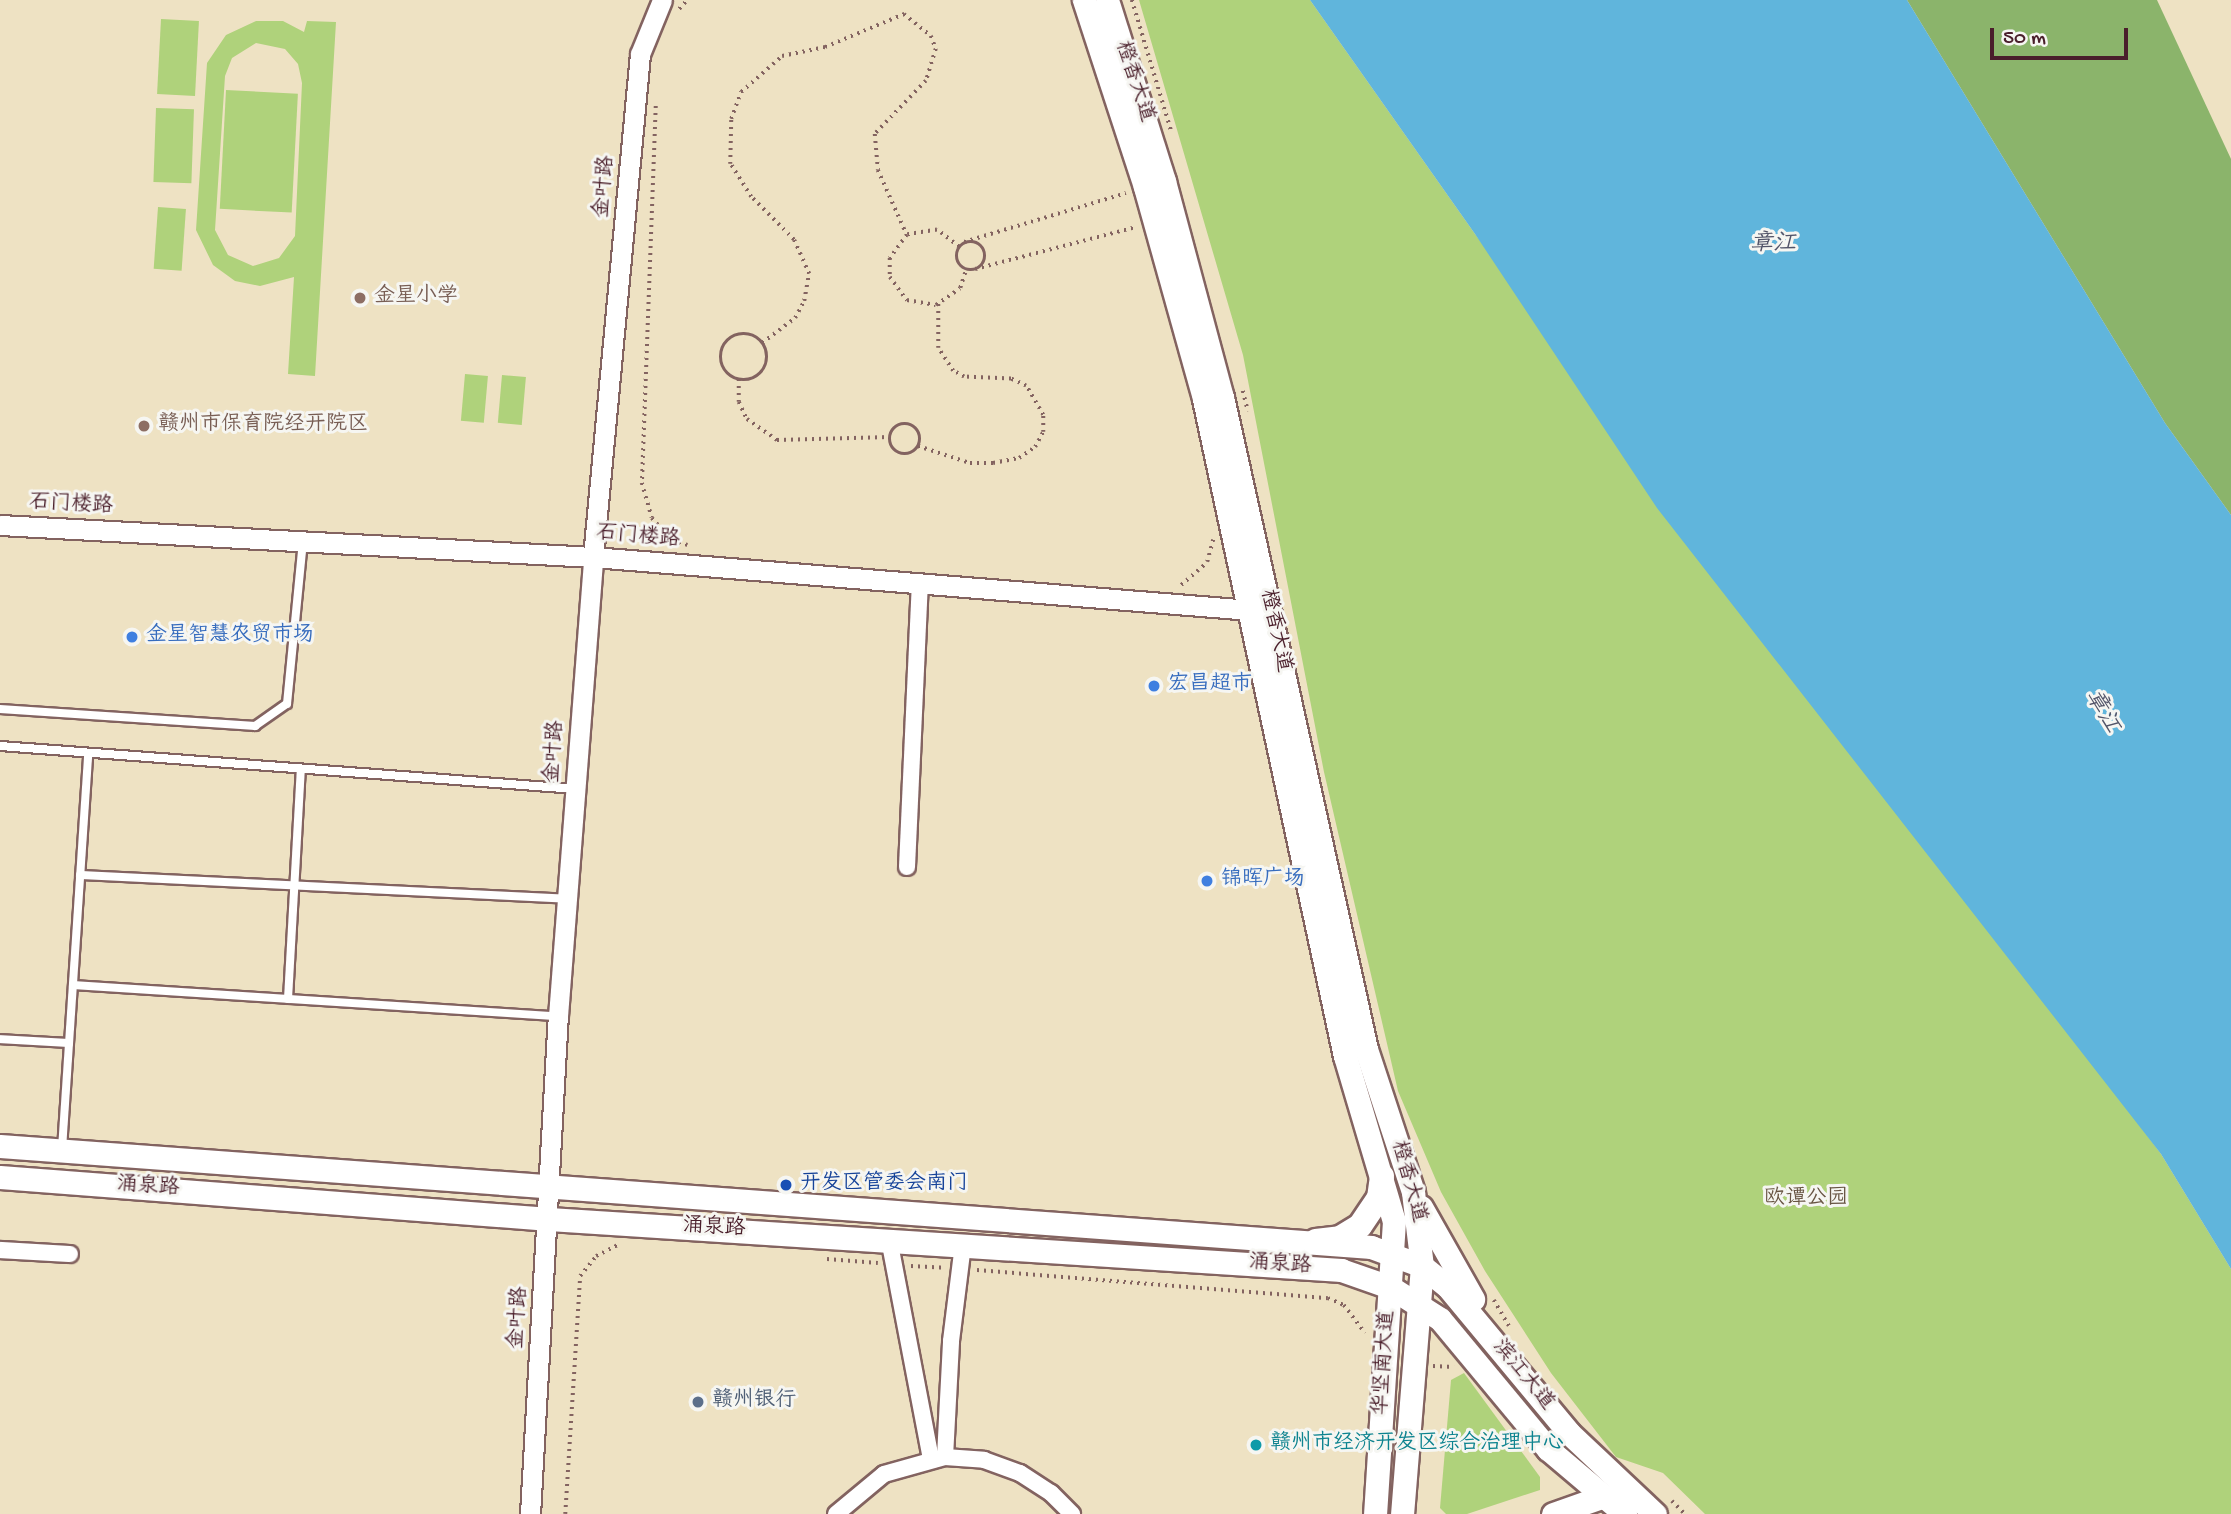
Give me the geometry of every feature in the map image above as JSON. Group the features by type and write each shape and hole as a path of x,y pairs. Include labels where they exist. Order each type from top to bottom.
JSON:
{"main road":[{"name":"橙香大道","path":"1084,0 1142,226 1204,399 1366,1049 1413,1192 1422,1266"},
{"name":"橙香大道","path":"1107,0 1164,181 1219,383 1259,611 1345,1056 1394,1221 1393,1255"},
{"name":"涌泉路","path":"0,1146 1316,1241 1371,1247 1422,1266"},
{"path":"1316,1241 1340,1238 1368,1218 1379,1198 1382,1176"},
{"name":"涌泉路","path":"0,1177 549,1219 1333,1269 1365,1275 1420,1305"},
{"path":"1413,1192 1462,1280 1522,1375"},
{"name":"华坚南大道","path":"1375,1514 1393,1255"},
{"name":"华坚南大道","path":"1402,1514 1422,1266"},
{"name":"滨江大道","path":"1422,1266 1447,1286 1596,1463 1660,1504"},
{"name":"滨江大道","path":"1420,1305 1459,1339 1548,1449 1625,1514"},
{"path":"1553,1514 1604,1496"}],"street":[{"name":"金叶路","path":"530,1514 549,1219 558,1016 593,557 640,54 648,25 662,0"},
{"name":"石门楼路","path":"0,525 593,557 920,586 1259,611"},
{"path":"907,867 920,586"},
{"path":"889,1239 938,1458"},
{"path":"938,1458 963,1244"},
{"path":"0,1250 70,1254"},
{"path":"836,1514 884,1474 938,1458 984,1461 1020,1473 1051,1493 1072,1514"}],"lane":[{"path":"0,709 256,726 287,704 303,541"},
{"path":"0,746 576,789"},
{"path":"62,1150 88,754"},
{"path":"288,999 301,769"},
{"path":"80,875 568,899"},
{"path":"73,985 558,1016"},
{"path":"0,1039 69,1044"}],"path":[{"path":"671,19 687,0"},
{"path":"1132,0 1173,135"},
{"path":"762,343 795,318 804,301 809,274 794,240 751,197 730,164 731,119 741,92 782,56 825,47 904,14 931,36 936,49 926,81 875,134 878,170 907,235"},
{"path":"656,103 642,483 652,518 673,541 692,545"},
{"path":"1132,191 964,242 959,247 956,258 966,269 975,269 1142,226"},
{"path":"959,247 937,230 907,235 890,258 894,286 916,304 938,304 960,288 966,269"},
{"path":"964,242 984,248 984,261 975,269"},
{"path":"918,446 919,434 910,425 898,426 890,437 892,447 902,454 918,446 970,463 993,463 1019,458 1035,447 1043,432 1043,415 1026,386 1011,379 964,377 953,371 938,348 938,304"},
{"path":"738,334 762,343 764,367 754,378 738,379 722,366 724,345 738,334"},
{"path":"738,379 739,402 747,419 777,440 890,437"},
{"path":"1242,385 1251,425"},
{"path":"1173,585 1195,577 1207,562 1213,529"},
{"path":"1492,1298 1511,1329"},
{"path":"1660,1504 1685,1514"}],"green space":[{"name":"欧谭公园","path":"1139,0 1310,0 1475,234 2161,1154 2231,1269 2231,1514 1705,1514 1663,1473 1616,1457 1551,1373 1485,1271 1441,1192 1398,1091 1324,772 1243,355"},
{"path":"1907,0 2157,0 2231,159 2231,515 2165,423"},
{"path":"161,19 199,21 195,96 157,94"},
{"path":"256,21 283,21 304,32 307,21 336,22 315,376 288,374 294,277 260,286 235,281 213,265 196,230 207,63 226,35","holes":["256,43 285,49 298,64 302,83 295,236 279,258 253,266 228,255 215,230 225,76 232,58"]},
{"path":"226,90 298,94 292,213 220,209"},
{"path":"156,108 194,109 191,183 153,182"},
{"path":"158,207 186,209 182,271 154,269"},
{"path":"465,374 488,376 484,423 461,421"},
{"path":"502,375 526,377 522,425 498,423"},
{"path":"1464,1373 1540,1477 1540,1490 1467,1514 1446,1514 1440,1508 1451,1380"}],"water":[{"name":"章江","path":"1310,0 1907,0 2165,423 2231,515 2231,1269 2161,1154 1657,508 1475,234"}],"place":[{"name":"金星小学","path":"360,298"},
{"name":"赣州市保育院经开院区","path":"144,426"},
{"name":"金星智慧农贸市场","path":"132,637"},
{"name":"宏昌超市","path":"1154,686"},
{"name":"锦晖广场","path":"1207,881"},
{"name":"开发区管委会南门","path":"786,1185"},
{"name":"赣州银行","path":"698,1402"},
{"name":"赣州市经济开发区综合治理中心","path":"1256,1445"}]}
